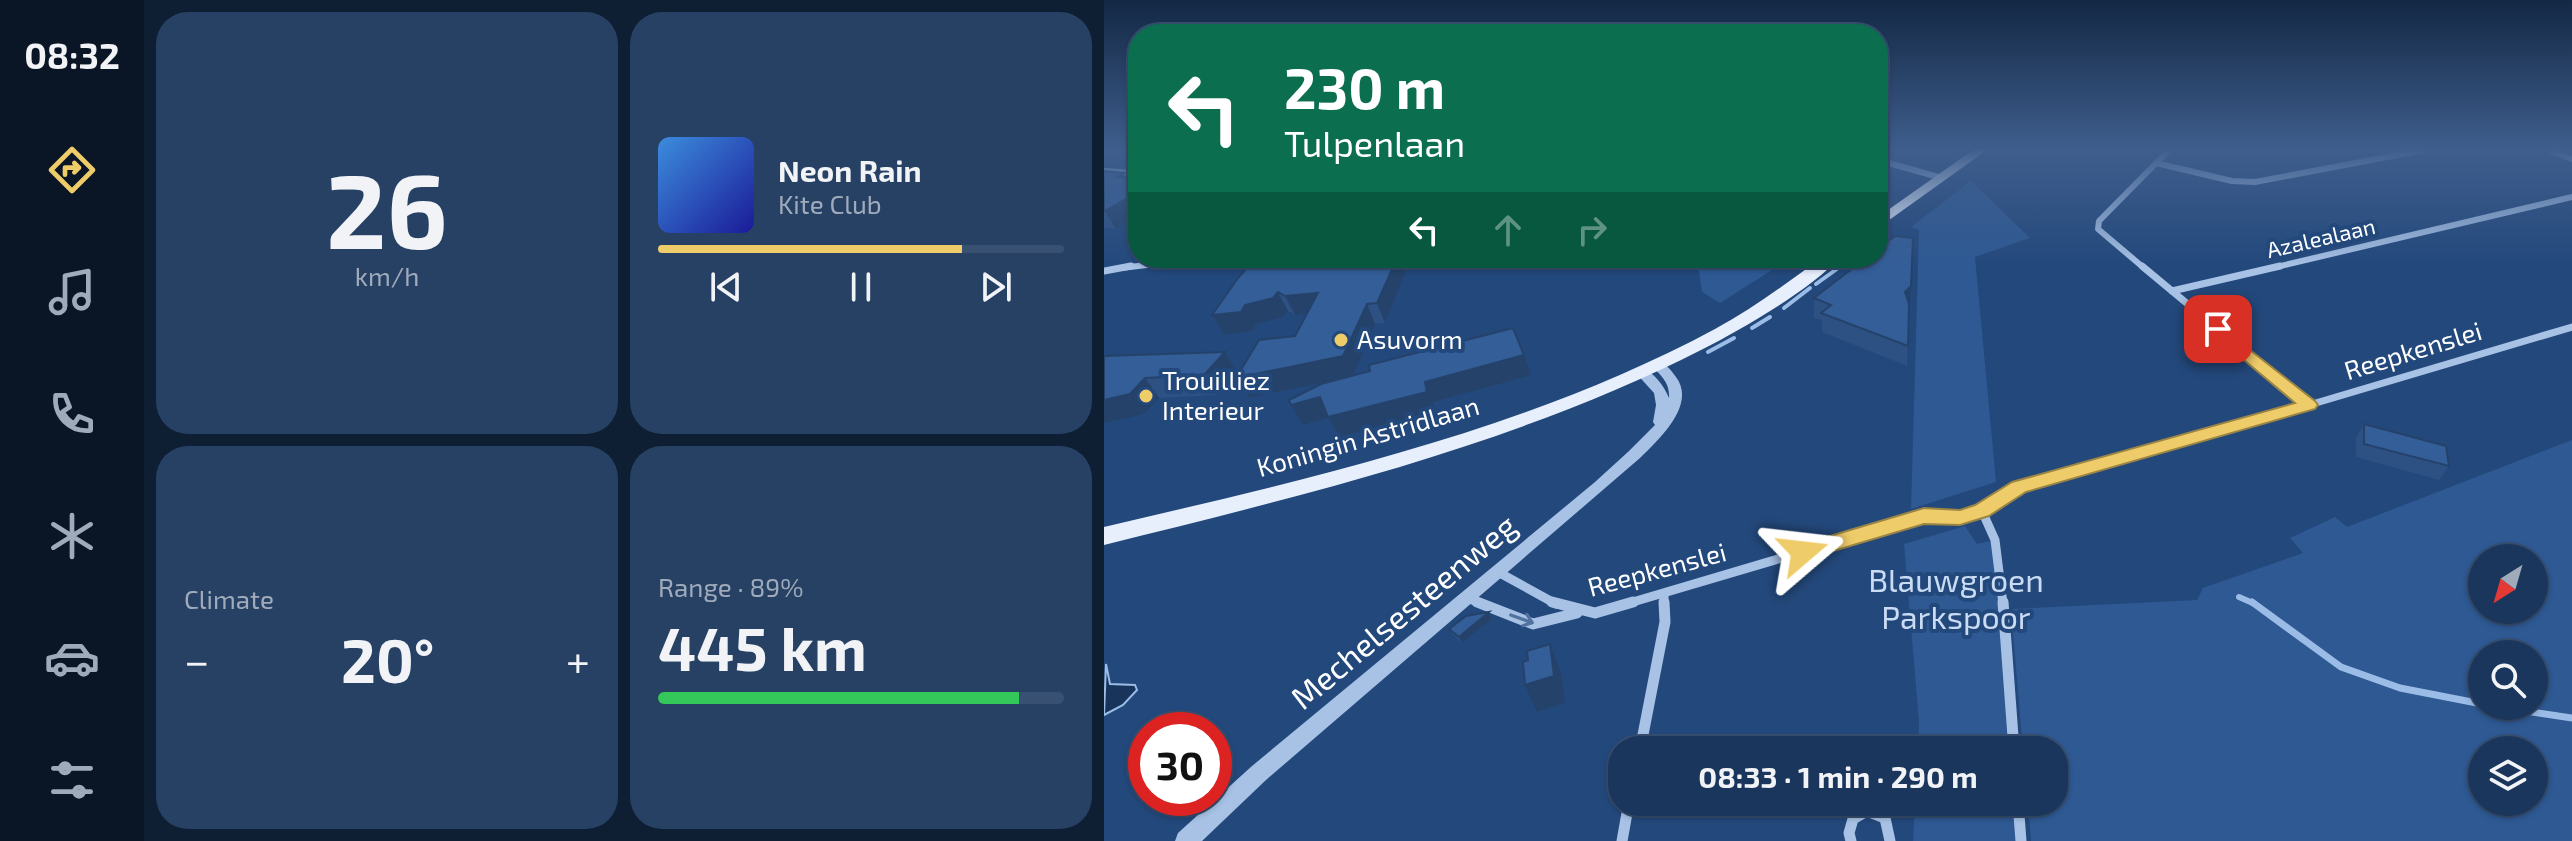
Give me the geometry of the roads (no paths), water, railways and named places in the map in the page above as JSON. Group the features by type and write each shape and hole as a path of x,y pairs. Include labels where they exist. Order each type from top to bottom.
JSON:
{"main road":[{"path":"1888,217 1926,189"},
{"path":"1649,368 1745,318 1817,268"},
{"name":"Koningin Astridlaan","path":"1104,536 1387,465 1562,405 1649,368"}],"street":[{"path":"2131,189 2097,226 2309,405"},
{"name":"Azalealaan","path":"2172,291 2572,197"},
{"path":"1104,271 1128,265"},
{"name":"Reepkenslei","path":"1468,598 1533,624 1578,613 1595,613 1924,516 1960,518 1982,511 2019,487 2572,327"},
{"name":"Mechelsesteenweg","path":"1186,841 1259,773 1600,486 1659,427 1664,406 1662,391 1649,368"},
{"path":"1982,511 1995,540 2001,572 2013,736"},
{"name":"Reepkenslei","path":"1498,572 1578,613"},
{"path":"1643,736 1665,622 1664,594"},
{"path":"1851,841 1849,833 1853,819 1868,810 1876,811 1887,819 1892,832 1890,841"},
{"path":"1622,841 1626,816"},
{"path":"2019,816 2021,841"}],"waterway":[{"path":"1816,284 1838,268"},
{"path":"1784,308 1810,288"},
{"path":"1752,328 1770,317"},
{"path":"1708,352 1734,338"},
{"path":"2239,597 2254,604"},
{"path":"2254,604 2341,667 2400,688 2468,701"},
{"path":"2548,714 2572,718"}],"place":[{"name":"Asuvorm","path":"1341,340"},
{"name":"Trouilliez Interieur","path":"1146,396"}],"park label":[{"name":"Blauwgroen Parkspoor","path":"1956,600"}]}
